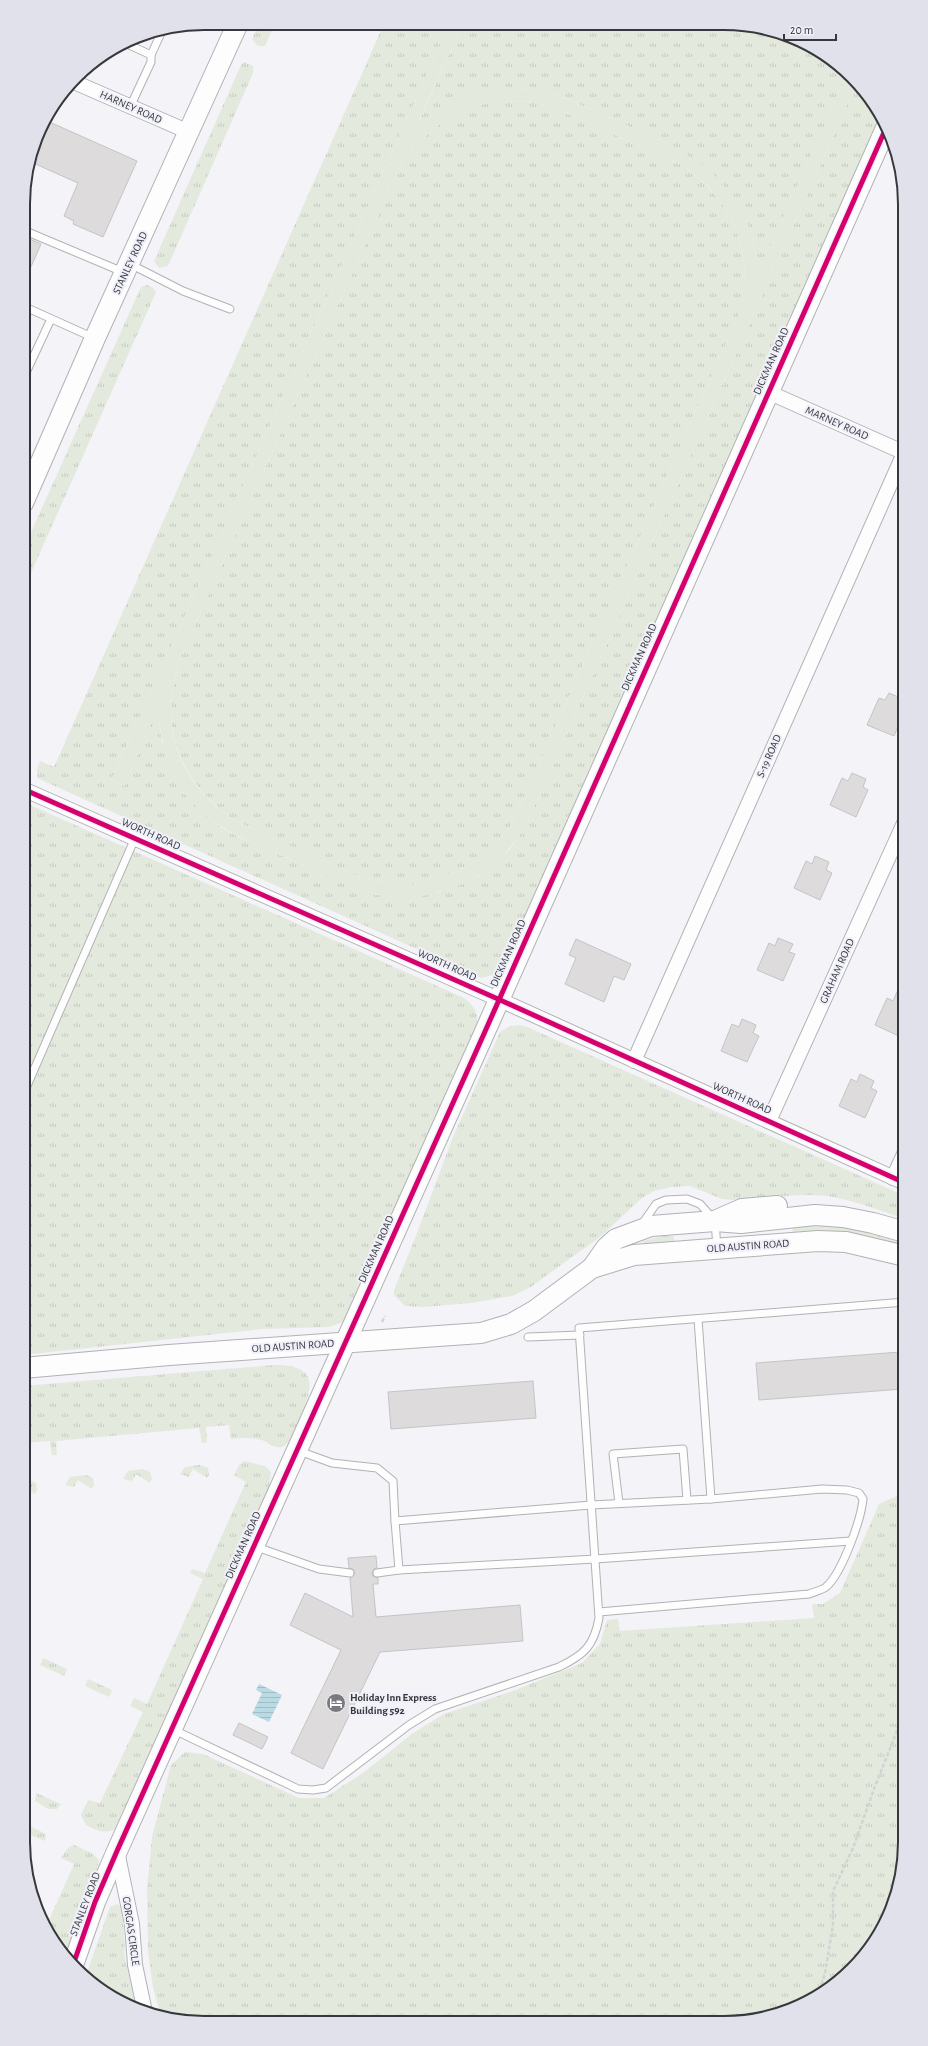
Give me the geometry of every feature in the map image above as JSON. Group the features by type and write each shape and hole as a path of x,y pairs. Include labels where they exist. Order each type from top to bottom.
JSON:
{"street":[{"name":"STANLEY ROAD","path":"30,487 95,338 235,30"},
{"name":"HARNEY ROAD","path":"78,84 189,132"},
{"name":"DICKMAN ROAD","path":"117,1851 883,134"},
{"name":"MARNEY ROAD","path":"768,392 898,449"},
{"name":"S-19 ROAD","path":"634,1061 898,468"},
{"name":"WORTH ROAD","path":"30,792 498,999 898,1181"},
{"name":"GRAHAM ROAD","path":"769,1121 898,836"},
{"name":"OLD AUSTIN ROAD","path":"30,1367 169,1355 481,1333 503,1327 534,1311 592,1268 611,1243 616,1239 650,1226 714,1221 741,1223 815,1215 843,1216 898,1230"},
{"name":"OLD AUSTIN ROAD","path":"592,1268 634,1255 818,1241 846,1242 898,1254"},
{"name":"STANLEY ROAD","path":"75,1959 95,1902 117,1851"},
{"name":"GORGAS CIRCLE","path":"117,1851 132,1924 135,1965 144,2005"}],"lane":[{"path":"130,107 151,62 151,55 160,36"},
{"path":"131,46 151,55"},
{"path":"30,233 98,263 127,268 230,309"},
{"path":"30,309 95,338"},
{"path":"30,364 51,319"},
{"path":"30,1079 135,838"},
{"path":"714,1221 717,1248"},
{"path":"172,1729 298,1789 313,1790 326,1788 409,1725 435,1709 559,1667 576,1659 590,1646 597,1630 599,1612 579,1328 898,1303"},
{"path":"698,1319 711,1499"},
{"path":"528,1337 580,1335"},
{"path":"297,1450 332,1463 377,1468 393,1481 399,1570"},
{"path":"619,1503 613,1454 683,1450 687,1500"},
{"path":"395,1521 619,1503 711,1499 822,1489 847,1490 859,1493 864,1499 862,1510 851,1541 839,1567 826,1587 809,1594 599,1612"},
{"path":"377,1573 399,1570 595,1559 851,1541"},
{"path":"254,1546 319,1569 350,1573"}],"path":[{"path":"821,1987 825,1973 833,1925 833,1891 852,1848 898,1726"}],"green space":[{"path":"256,30 272,30 265,46 258,46 252,39"},
{"path":"381,30 447,30 111,781 124,786 157,709 162,742 183,792 201,811 219,826 239,837 351,886 376,895 439,893 480,875 510,849 525,827 855,89 869,107 879,125 504,967 493,975 481,978 37,778 37,769 40,761 54,767"},
{"path":"447,30 460,30 418,123 453,101 478,91 522,88 560,96 670,145 707,167 732,196 751,230 758,273 845,79 855,89 525,827 499,860 486,871 455,887 442,892 415,897 387,897 352,887 330,878 231,832 218,824 194,805 178,784 168,764 157,710 124,786 111,781","holes":["497,101 536,102 559,110 684,166 711,190 730,216 737,231 741,247 745,284 738,317 512,824 484,856 459,871 414,884 393,884 360,877 233,820 213,803 197,786 185,767 176,748 172,727 171,705 174,681 181,656 403,160 424,138 444,121 456,114 482,104"]},
{"path":"460,30 747,31 791,43 821,59 845,79 758,274 751,230 670,145 560,96 522,88 418,124"},
{"path":"244,62 253,66 253,73 168,266 159,268 154,261 241,65"},
{"path":"497,101 536,102 559,110 684,166 711,190 730,217 737,232 741,248 744,265 745,288 738,317 512,824 485,856 459,871 414,884 393,884 360,877 233,820 213,803 197,786 185,767 177,747 172,727 171,705 174,681 181,656 403,160 424,138 444,121 468,109"},
{"path":"147,285 153,288 156,292 30,575 30,534 141,287"},
{"path":"30,805 464,998 475,1010 477,1026 349,1315 343,1322 329,1327 262,1329 30,1354"},
{"path":"518,1025 525,1026 898,1193 898,1217 858,1203 834,1197 810,1195 731,1200 722,1199 690,1186 671,1187 654,1191 642,1198 600,1237 531,1287 512,1296 471,1303 423,1307 405,1306 394,1295 394,1290 453,1137 500,1032 508,1027"},
{"path":"792,1226 861,1229 898,1240 898,1249 793,1237"},
{"path":"662,1236 673,1236 675,1243 644,1250 643,1241"},
{"path":"274,1365 289,1366 299,1369 306,1374 309,1380 309,1388 304,1408 295,1430 287,1444 281,1447 276,1447 256,1439 231,1439 229,1425 206,1427 207,1442 202,1443 199,1428 56,1441 57,1455 52,1455 50,1441 30,1442 30,1385"},
{"path":"244,1461 265,1466 271,1472 269,1487 115,1829 107,1832 97,1830 86,1825 81,1815 88,1800 100,1803 143,1712 130,1706 134,1698 147,1704 203,1579 190,1573 192,1569 205,1573 246,1482 234,1475 239,1465"},
{"path":"200,1465 208,1468 209,1475 207,1478 193,1469 189,1477 180,1474 185,1467"},
{"path":"143,1469 150,1472 152,1479 150,1483 136,1474 132,1481 123,1479 128,1471"},
{"path":"86,1475 93,1478 94,1485 92,1489 78,1480 74,1487 65,1485 70,1477"},
{"path":"30,1480 36,1483 37,1490 35,1494 30,1491"},
{"path":"898,1495 897,1865 885,1909 869,1939 855,1957 839,1973 821,1987 791,2003 780,2007 758,2013 736,2016 192,2016 159,2010 153,1987 148,1952 147,1889 152,1837 171,1765 185,1752 203,1754 299,1798 324,1798 363,1773 413,1733 444,1714 513,1691 582,1663 600,1644 607,1620 618,1619 620,1631 814,1618 812,1604 823,1604 840,1593 879,1504"},
{"path":"43,1658 67,1669 64,1676 40,1665"},
{"path":"88,1679 112,1690 109,1697 85,1686"},
{"path":"36,1793 61,1804 57,1809 48,1809 35,1801"},
{"path":"30,1826 46,1834 45,1841 30,1835"},
{"path":"74,1845 92,1853 99,1860 98,1867 67,1950 59,1939 49,1921 74,1864 61,1858 68,1848"},
{"path":"117,1904 123,1908 125,1958 134,2002 107,1987 87,1971 110,1907"}],"water":[{"path":"259,1684 282,1695 269,1722 252,1714 262,1693 256,1690"}],"building":[{"path":"50,122 137,161 103,237 73,224 74,221 64,216 78,183 35,164 43,137"},
{"path":"30,239 41,244 30,269"},
{"path":"889,693 898,697 898,726 894,736 867,725 879,698 885,700"},
{"path":"852,773 866,779 863,787 868,790 856,817 830,805 842,778 848,781"},
{"path":"815,856 829,862 826,870 832,873 820,900 794,888 806,861 812,864"},
{"path":"778,938 793,944 789,952 795,954 783,981 757,970 769,943 775,946"},
{"path":"576,939 631,964 624,980 614,976 604,1002 565,984 576,958 569,955"},
{"path":"898,990 898,1036 875,1025 887,998 893,1001"},
{"path":"742,1019 756,1025 753,1033 759,1036 747,1062 721,1051 732,1024 739,1027"},
{"path":"860,1074 874,1081 871,1088 877,1091 865,1118 839,1106 851,1079 857,1082"},
{"path":"898,1352 898,1389 759,1400 756,1363"},
{"path":"533,1381 536,1418 391,1429 388,1392"},
{"name":"Holiday Inn Express Building 592","path":"376,1556 377,1568 374,1569 372,1573 373,1576 378,1578 378,1584 373,1584 376,1617 520,1605 523,1641 380,1652 323,1769 291,1753 341,1650 290,1625 305,1593 353,1617 350,1578 355,1573 353,1569 349,1568 348,1558"},
{"path":"239,1723 268,1737 262,1749 233,1735"}],"cycle path":[{"path":"75,1959 95,1902 117,1851 483,1036 883,134"},
{"path":"30,792 498,999 898,1180"}],"place":[{"name":"Holiday Inn Express Building 592","path":"336,1703"}]}
